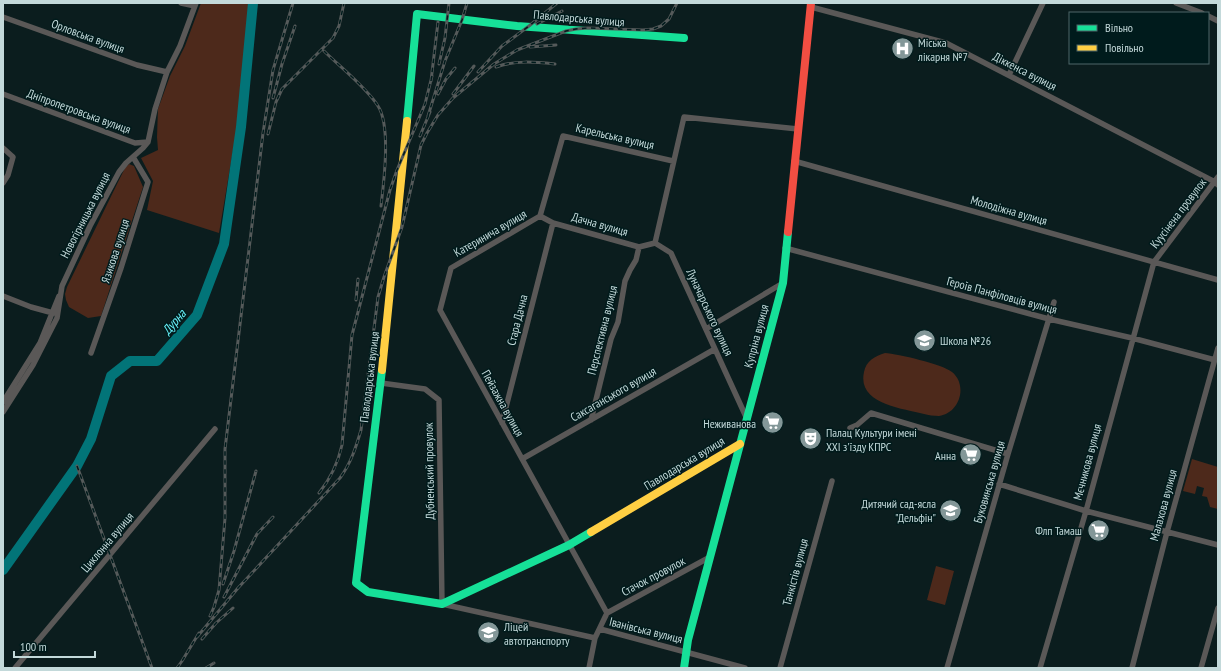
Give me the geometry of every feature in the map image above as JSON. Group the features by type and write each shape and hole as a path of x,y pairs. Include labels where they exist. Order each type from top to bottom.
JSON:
{"street":[{"path":"148,142 155,109 167,72 180,46 196,4 180,3"},
{"path":"1009,75 1043,3"},
{"path":"1176,3 1199,12"},
{"name":"Діккенса вулиця","path":"811,5 946,43 1217,181"},
{"name":"Купріна вулиця","path":"684,668 688,640 783,283 785,248 811,5"},
{"name":"Павлодарська вулиця","path":"684,38 566,31 417,14 402,183 381,383 356,583 368,592 442,604 569,545 740,444"},
{"name":"Орловська вулиця","path":"3,16 137,65 167,72"},
{"path":"1209,16 1218,21"},
{"name":"Дніпропетровська вулиця","path":"3,94 135,143 148,142"},
{"path":"655,243 684,117 798,129"},
{"name":"Карельська вулиця","path":"540,216 563,136 673,161"},
{"name":"Новогірницька вулиця","path":"3,402 40,343 53,313 62,286 97,212 119,172 126,163 148,142"},
{"path":"3,148 13,157 8,175 3,183"},
{"name":"Язикова вулиця","path":"91,353 121,268 148,182 133,157"},
{"name":"Молодіжна вулиця","path":"794,161 1218,280"},
{"name":"Куусінена провулок","path":"1154,262 1217,181"},
{"name":"Дачна вулиця","path":"540,216 553,223 639,247 655,243"},
{"name":"Катеринича вулиця","path":"451,268 540,216"},
{"name":"Стара Дачна","path":"502,423 553,223"},
{"name":"Луначарського вулиця","path":"655,243 671,253 746,419"},
{"name":"Перспективна вулиця","path":"591,420 611,340 618,322 625,282 636,260 639,247"},
{"name":"Героїв Панфіловців вулиця","path":"785,248 1049,319 1132,338 1215,360"},
{"name":"Мєчникова вулиця","path":"1040,668 1086,511 1132,338 1154,262"},
{"name":"Пейзажна вулиця","path":"451,268 440,310 569,545"},
{"path":"706,329 783,283"},
{"name":"Новогірницька вулиця","path":"3,412 33,365 58,318 62,286"},
{"path":"3,296 31,307 53,313"},
{"name":"Буковинська вулиця","path":"947,668 999,484 1054,302"},
{"name":"Малахова вулиця","path":"1132,668 1167,532 1218,348"},
{"name":"Саксаганського вулиця","path":"522,459 715,349"},
{"name":"Дубненський провулок","path":"381,383 425,389 439,400 442,604"},
{"path":"850,428 857,425 871,414 1008,454"},
{"name":"Циклонна вулиця","path":"15,668 215,430"},
{"name":"Танкістів вулиця","path":"780,668 832,481"},
{"path":"999,484 1086,511 1218,545"},
{"name":"Іванівська вулиця","path":"569,545 607,613 596,638 589,668"},
{"name":"Стачок провулок","path":"607,613 710,557"},
{"path":"442,604 596,638"},
{"path":"1201,668 1218,608"},
{"name":"Іванівська вулиця","path":"600,629 745,668"}],"shaded area":[{"path":"201,3 258,3 219,233 147,210 153,181 141,158 158,150 158,109 170,76 185,46"},
{"path":"129,164 134,166 143,187 101,316 88,318 69,307 65,294 118,182 125,168"},
{"path":"885,353 909,357 939,366 952,372 960,384 957,404 946,414 935,416 894,407 874,398 867,391 864,383 864,372 869,362"},
{"path":"1192,459 1218,467 1218,509 1210,507 1207,497 1202,496 1204,488 1197,486 1195,494 1183,491"},
{"path":"936,566 954,571 945,605 927,600"}],"waterway":[{"name":"Дурна","path":"3,570 77,466 91,439 111,376 130,361 157,361 197,315 224,244 241,127 253,3"}],"railway":[{"path":"210,616 219,590 225,518 225,449 263,133 273,70 293,3"},
{"path":"268,134 276,102 282,89 333,38 339,26 344,3"},
{"path":"439,64 445,38 449,3"},
{"path":"428,116 445,61 462,20 467,3"},
{"path":"478,72 502,46 557,3"},
{"path":"197,637 238,588 340,478 350,461 361,430 378,297 402,227 421,145 438,115 453,98 494,64 517,50 566,31 576,29 653,29 661,26 669,19 677,3"},
{"path":"537,24 562,11"},
{"path":"431,81 438,22"},
{"path":"273,98 282,64 295,26"},
{"path":"530,47 556,45"},
{"path":"324,51 367,92 378,106 382,115 386,154 381,206"},
{"path":"496,67 518,62 555,64"},
{"path":"453,94 474,66"},
{"path":"438,94 446,79 455,68"},
{"path":"319,493 334,470 342,445 352,335 390,190 425,104 432,76"},
{"path":"420,136 430,112"},
{"path":"356,300 358,279"},
{"path":"77,466 152,668"},
{"path":"223,584 234,551 256,471"},
{"path":"224,597 257,534 273,517"},
{"path":"202,639 216,623 233,608"},
{"path":"177,668 199,633"},
{"path":"206,668 214,663"}],"traffic: fast":[{"path":"407,121 417,14 517,26 684,38"},
{"path":"684,668 688,640 783,283 788,232"},
{"path":"382,370 356,583 368,592 442,604 569,545 591,532"}],"traffic: slow":[{"path":"382,370 407,121"},
{"path":"591,532 740,444"}],"traffic: jam":[{"path":"788,232 811,3"}],"place":[{"name":"Міська лікарня №7","path":"903,49"},
{"name":"Школа №26","path":"924,340"},
{"name":"Неживанова","path":"772,423"},
{"name":"Палац Культури імені XXI з'їзду КПРС","path":"811,439"},
{"name":"Анна","path":"971,455"},
{"name":"Дитячий сад-ясла \"Дельфін\"","path":"951,510"},
{"name":"Флп Тамаш","path":"1098,530"},
{"name":"Ліцей автотранспорту","path":"489,633"}]}
